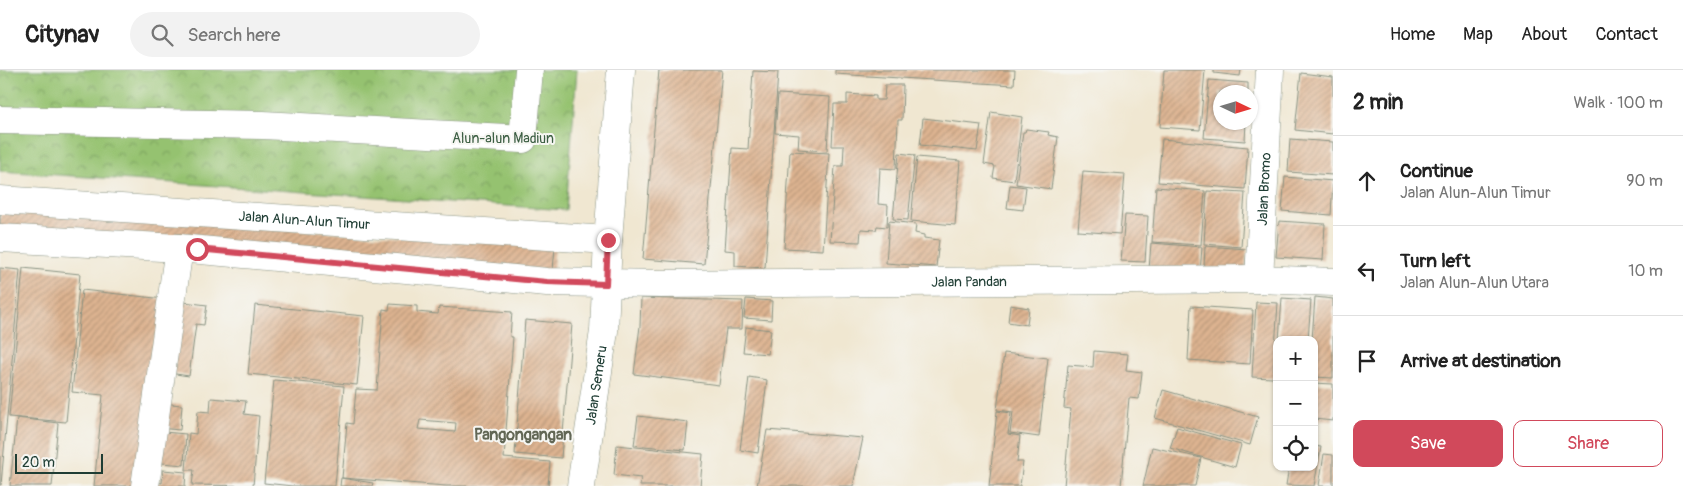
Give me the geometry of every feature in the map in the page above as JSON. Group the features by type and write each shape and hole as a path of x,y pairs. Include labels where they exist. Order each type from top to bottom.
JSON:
{"street":[{"path":"0,120 264,125 523,139 529,70"},
{"name":"Jalan Semeru","path":"582,486 604,331 608,240 621,70"},
{"name":"Jalan Bromo","path":"1259,279 1270,70"},
{"name":"Jalan Alun-Alun Timur","path":"0,200 608,240"},
{"path":"0,238 179,248 547,282 606,284"},
{"path":"145,486 179,248"},
{"name":"Jalan Pandan","path":"606,284 1259,279 1333,282"}],"green space":[{"name":"Alun-alun Madiun","path":"0,70 577,70 566,210 0,171"}],"building":[{"path":"659,70 722,70 704,264 643,259"},
{"path":"835,70 1015,70 1014,85 835,74"},
{"path":"1164,70 1205,70 1200,130 1160,127"},
{"path":"1214,70 1241,70 1240,76 1214,73"},
{"path":"753,71 778,72 765,268 735,266 735,251 725,250 732,148 748,149"},
{"path":"1301,73 1333,77 1333,134 1295,130"},
{"path":"1209,80 1248,83 1248,85 1213,85 1213,130 1246,130 1245,141 1204,138"},
{"path":"885,85 903,85 902,120 898,120 896,169 880,168 878,204 888,205 887,227 877,226 876,230 861,229 860,242 830,241 835,166 843,166 844,146 832,146 834,104 847,104 847,94 876,96 876,100 884,100"},
{"path":"778,94 830,97 827,151 798,149 799,135 775,133"},
{"path":"991,112 1022,117 1014,181 993,178 995,166 984,164"},
{"path":"923,118 981,125 977,151 920,145"},
{"path":"1026,129 1049,132 1048,135 1058,137 1051,189 1016,184 1023,132"},
{"path":"1162,139 1248,147 1245,189 1158,182"},
{"path":"1290,139 1333,142 1333,175 1288,172"},
{"path":"790,151 829,153 823,250 784,248"},
{"path":"899,153 915,155 908,220 893,219"},
{"path":"917,157 960,161 955,225 911,221"},
{"path":"1083,171 1125,174 1120,234 1078,231"},
{"path":"1285,177 1333,181 1331,215 1282,211"},
{"path":"1010,185 1026,187 1023,210 1007,208"},
{"path":"1156,187 1205,191 1201,245 1152,242"},
{"path":"1207,191 1245,193 1241,247 1204,244"},
{"path":"0,210 555,247 553,270 0,233"},
{"path":"1125,215 1148,216 1145,262 1121,261"},
{"path":"889,221 916,224 915,233 924,235 924,238 939,240 936,267 886,263"},
{"path":"1279,221 1325,224 1323,260 1276,257"},
{"path":"1151,243 1202,247 1200,273 1149,270"},
{"path":"1205,246 1247,249 1245,271 1204,268"},
{"path":"0,268 20,270 1,485 0,485"},
{"path":"23,268 80,274 66,422 9,417"},
{"path":"82,290 164,299 138,486 94,486 103,395 72,392"},
{"path":"1315,297 1333,299 1333,378 1318,377 1318,336 1312,336"},
{"path":"641,298 743,301 742,329 726,329 719,385 634,374 640,326"},
{"path":"1282,298 1311,300 1308,336 1279,336"},
{"path":"746,299 772,301 771,320 744,318"},
{"path":"184,302 207,305 204,325 196,324 189,376 169,373"},
{"path":"1256,302 1278,303 1276,336 1273,336 1273,378 1252,377"},
{"path":"390,304 417,306 417,312 438,314 439,307 512,312 510,337 513,337 504,458 550,462 548,486 446,486 342,478 347,423 353,424 356,389 377,390 383,309 389,310","holes":["420,420 456,423 455,432 418,429"]},
{"path":"255,305 364,316 357,385 248,374"},
{"path":"1010,305 1029,308 1027,325 1008,322"},
{"path":"1191,306 1253,310 1250,364 1188,360"},
{"path":"525,320 572,324 561,458 515,454"},
{"path":"746,327 771,330 768,354 743,352"},
{"path":"1094,351 1128,354 1126,370 1142,372 1139,399 1129,398 1121,486 1064,486 1071,409 1064,408 1068,365 1093,367"},
{"path":"1004,353 1048,358 1039,437 1010,433 1013,412 997,410"},
{"path":"749,377 767,380 758,453 740,450"},
{"path":"274,380 344,386 335,486 293,486 264,483"},
{"path":"1318,383 1333,384 1333,421 1318,419"},
{"path":"1163,390 1258,417 1250,445 1155,418"},
{"path":"211,398 246,401 244,414 259,416 253,486 192,485 194,470 186,470 189,433 196,434 198,411 210,412"},
{"path":"160,403 182,405 180,430 158,428"},
{"path":"997,411 1011,413 1008,434 1020,436 1017,462 1023,462 1020,486 989,486"},
{"path":"638,416 688,422 685,450 634,445"},
{"path":"17,418 58,423 52,486 10,486"},
{"path":"1177,427 1241,445 1235,467 1170,448"},
{"path":"767,430 863,438 853,486 757,486"},
{"path":"153,431 186,434 184,465 151,462"},
{"path":"617,445 703,454 700,486 640,486 641,478 614,475"},
{"path":"1152,447 1201,458 1195,486 1143,486"},
{"path":"1318,447 1321,447 1318,464"},
{"path":"1324,454 1333,455 1333,486 1319,486"},
{"path":"163,470 186,472 185,486 148,486 148,481 162,483"},
{"path":"1288,471 1317,471 1314,486 1286,485"},
{"path":"341,478 373,483 372,486 340,486"}],"district":[{"name":"Pangongangan","path":"523,435"}],"route":[{"path":"197,249 547,282 606,284 608,240"}]}
